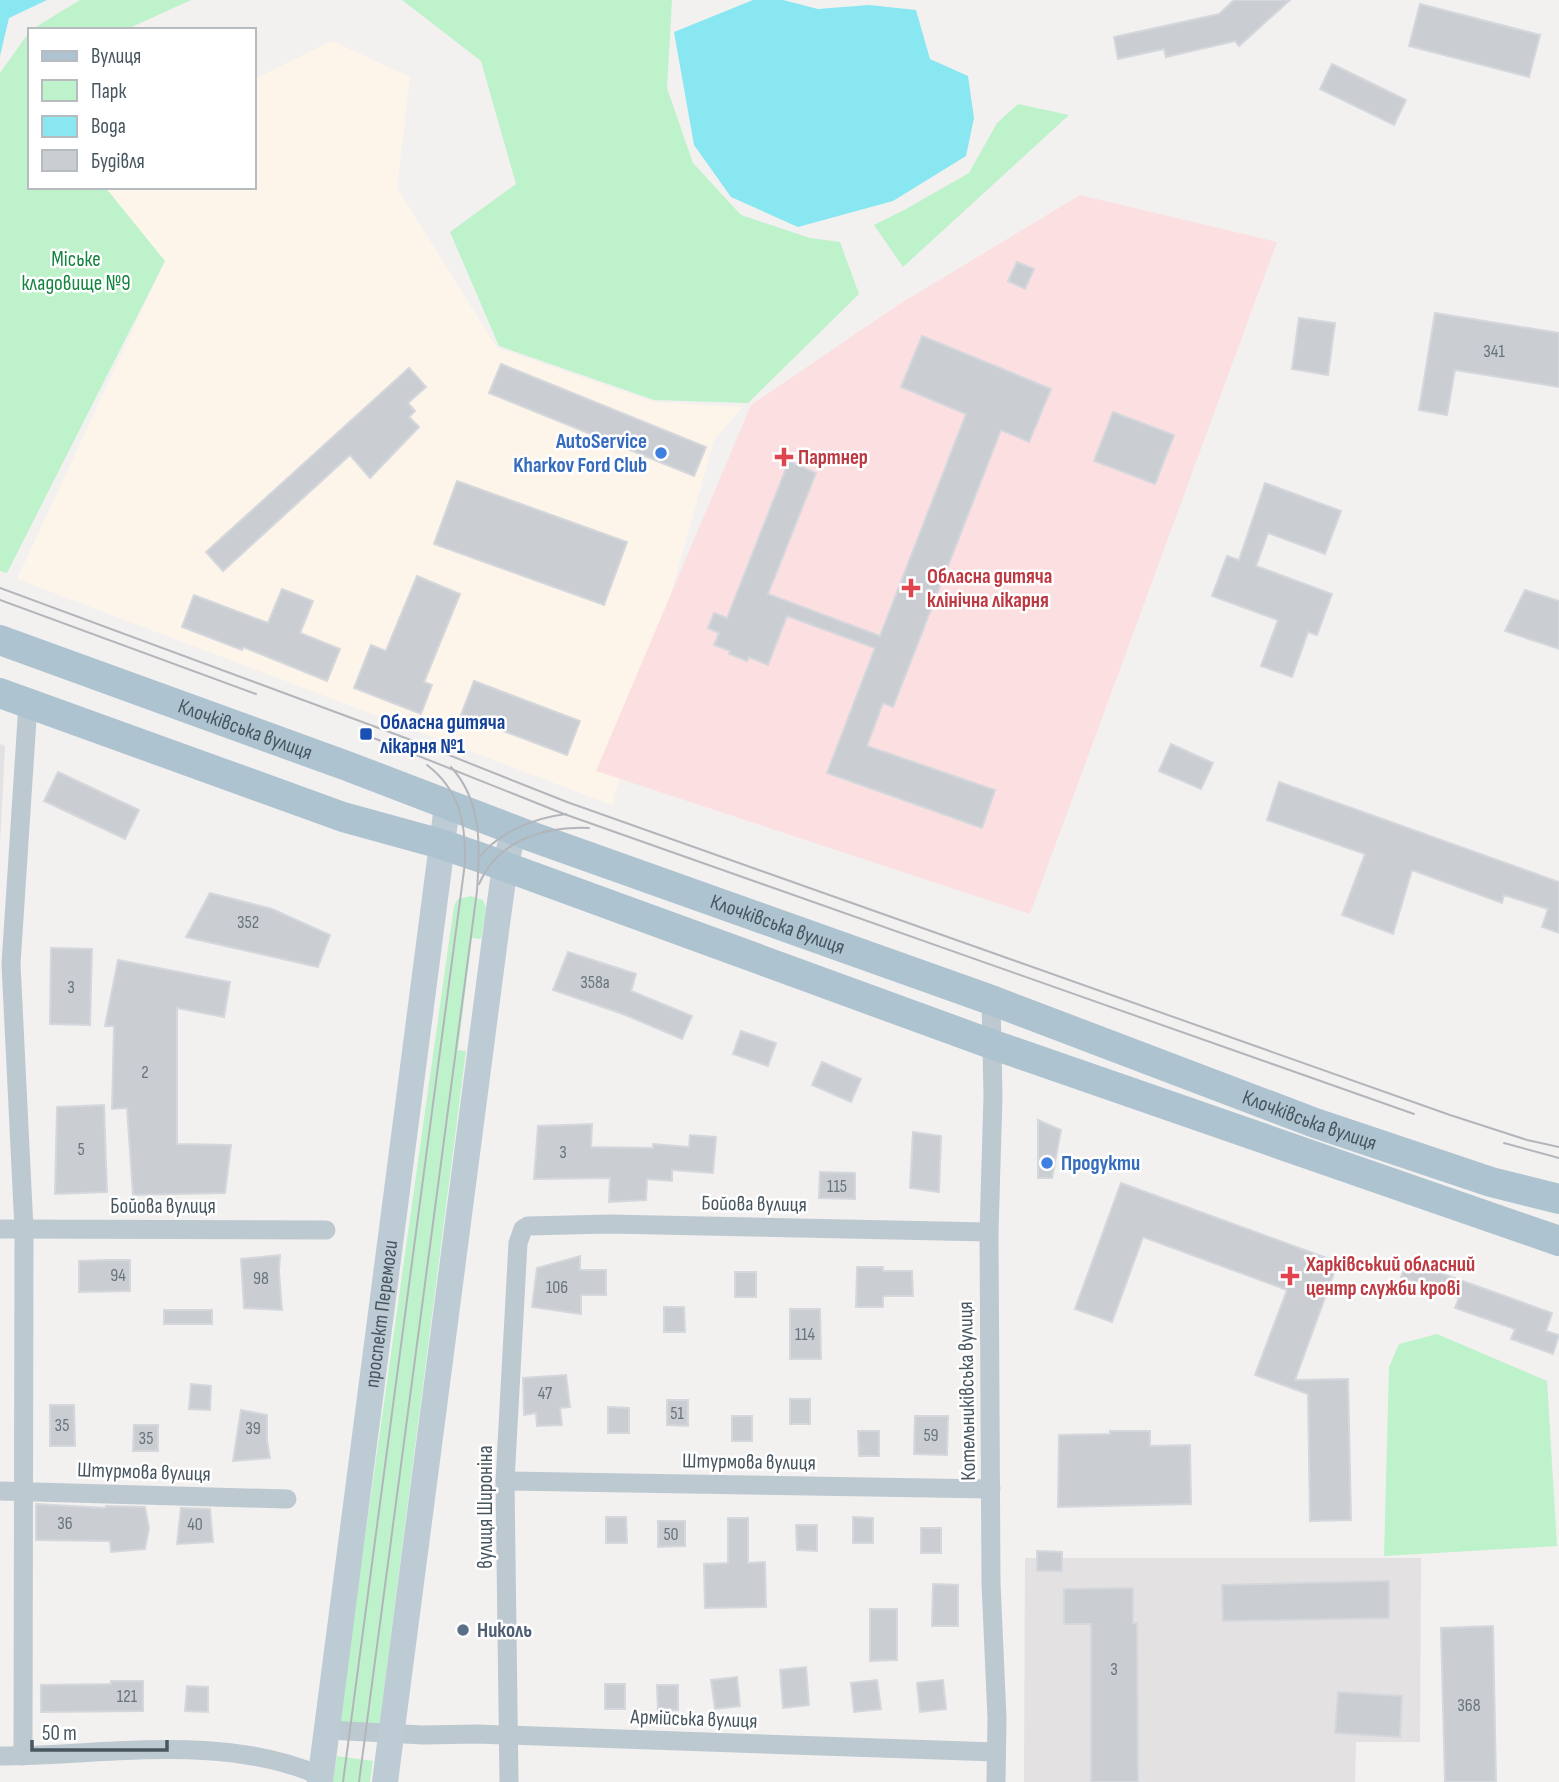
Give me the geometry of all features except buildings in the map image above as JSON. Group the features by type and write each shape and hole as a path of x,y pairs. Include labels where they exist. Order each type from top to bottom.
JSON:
{"main road":[{"name":"Клочківська вулиця","path":"0,640 347,766 447,806 991,1000 1315,1123 1490,1182 1559,1199"},
{"name":"Клочківська вулиця","path":"0,694 343,817 441,844 505,866 991,1044 1559,1241"},
{"name":"проспект Перемоги","path":"320,1779 447,806"},
{"path":"385,1782 505,866 514,830"}],"street":[{"path":"23,1756 24,1229 6,964 28,704"},
{"name":"Котельниківська вулиця","path":"991,1000 991,1583 997,1718 996,1782"},
{"name":"Бойова вулиця","path":"520,1233 528,1226 609,1224 989,1232"},
{"name":"Бойова вулиця","path":"0,1229 326,1230"},
{"name":"вулиця Широніна","path":"509,1782 505,1481 520,1233"},
{"name":"Штурмова вулиця","path":"505,1481 991,1489"},
{"name":"Штурмова вулиця","path":"0,1491 288,1499"},
{"name":"Армійська вулиця","path":"328,1730 996,1752"},
{"path":"0,1756 147,1749 202,1751 276,1759 320,1779"}],"shaded area":[{"path":"332,41 410,77 397,188 497,348 654,402 743,407 714,440 612,805 17,579 165,261 90,189 256,189 256,78"},
{"name":"Обласна дитяча клінічна лікарня","path":"1080,195 1277,242 1030,914 596,771 751,405 898,305"},
{"path":"0,744 5,746 0,844"},
{"path":"1025,1558 1421,1558 1420,1742 1356,1742 1355,1782 1024,1782"}],"green space":[{"path":"80,0 191,0 129,28 34,28"},
{"path":"402,0 672,0 667,88 693,163 741,215 810,238 840,242 859,294 748,403 654,400 499,346 450,232 516,184 481,61"},
{"name":"Міське кладовище №9","path":"28,34 28,189 107,189 165,261 7,573 0,571 0,73"},
{"path":"1018,104 1069,115 903,267 874,225 969,173 997,123"},
{"path":"471,896 483,900 486,908 481,939 472,938 458,1050 466,1051 379,1727 339,1722 454,906 458,899"},
{"path":"1437,1334 1547,1381 1557,1546 1384,1556 1389,1367 1399,1344"},
{"path":"337,1756 373,1761 370,1782 333,1782"}],"water":[{"path":"0,0 47,0 9,18 0,56"},
{"path":"753,0 783,0 818,9 869,5 916,10 930,59 968,76 974,118 966,156 893,201 798,227 731,197 694,145 674,32"}],"tram line":[{"path":"0,588 411,740 567,802 1450,1115 1527,1140 1559,1147"},
{"path":"0,600 256,694"},
{"path":"361,733 564,814 1414,1114"},
{"path":"343,1782 465,863 459,809 447,785 427,765"},
{"path":"359,1782 477,891 479,842 474,810 469,795 451,767"},
{"path":"478,859 486,849 506,834 529,823 566,814"},
{"path":"479,884 487,869 510,846 539,833 589,828"},
{"path":"1504,1143 1559,1158"}],"place":[{"name":"AutoService Kharkov Ford Club","path":"661,453"},
{"name":"Партнер","path":"784,457"},
{"name":"Обласна дитяча клінічна лікарня","path":"911,588"},
{"name":"Обласна дитяча лікарня №1","path":"366,734"},
{"name":"Продукти","path":"1047,1163"},
{"name":"Харківський обласний центр служби крові","path":"1290,1276"},
{"name":"Николь","path":"463,1630"}]}
